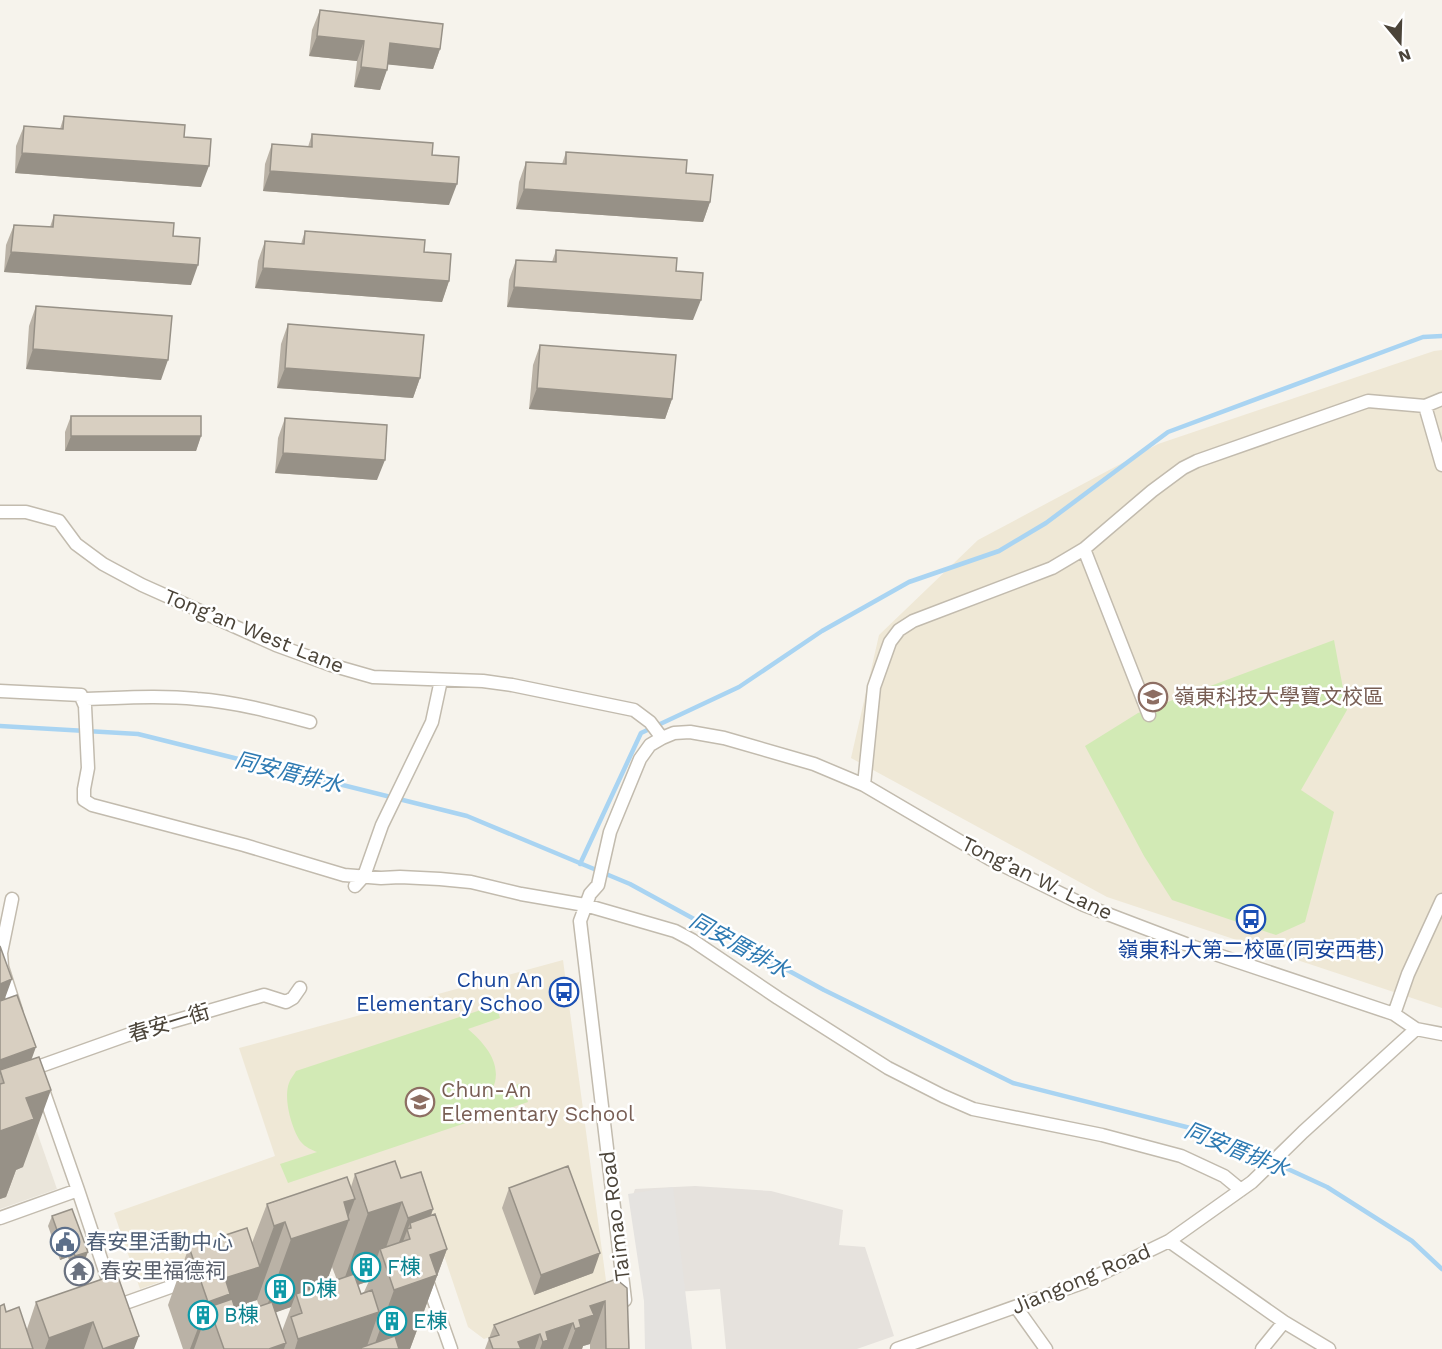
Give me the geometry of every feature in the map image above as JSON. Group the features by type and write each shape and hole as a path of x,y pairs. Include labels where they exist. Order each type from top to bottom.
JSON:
{"street":[{"path":"864,785 874,687 890,642 899,630 913,621 1052,568 1084,549 1152,491 1183,468 1197,461 1368,401 1425,406 1442,399"},
{"path":"1425,406 1442,465"},
{"name":"Tong’an West Lane","path":"0,512 26,512 59,521 76,544 142,585 276,645 331,665 373,677 483,681 512,685 634,710 650,722 662,738"},
{"path":"1084,549 1149,715"},
{"path":"359,881 382,825 432,722 441,680"},
{"path":"0,692 81,694 88,768 84,800 92,805 244,845 359,881 440,879 471,882 521,894 585,905 675,931 888,1068 943,1096 973,1108 1181,1156 1224,1176 1241,1190"},
{"path":"83,703 148,697 198,699 259,708 310,722"},
{"name":"Tong’an W. Lane","path":"662,738 674,733 690,732 724,738 814,764 864,785 990,859 1084,904 1194,947 1394,1014 1416,1029"},
{"path":"585,905 590,894 598,885 610,832 640,759 650,745 662,738"},
{"path":"12,899 1,953 2,967 20,1023"},
{"path":"1394,1014 1408,974 1442,900"},
{"name":"Taimao Road","path":"585,905 580,921 622,1308"},
{"name":"春安一街","path":"78,1190 33,1062 264,995 286,1002 293,998 300,988"},
{"path":"1416,1029 1442,1034"},
{"name":"Jiangong Road","path":"897,1349 1082,1283 1169,1241 1252,1182 1416,1029"},
{"path":"0,1218 78,1190 114,1311 206,1274"},
{"path":"1169,1241 1284,1322 1329,1349"},
{"path":"421,1266 452,1349"},
{"path":"1016,1307 1046,1349"},
{"path":"1262,1349 1284,1322"}],"shaded area":[{"name":"嶺東科技大學寶文校區","path":"1442,350 1442,1008 1107,897 851,758 879,635 978,540 1158,444"},
{"name":"Chun-An Elementary School","path":"563,960 607,1288 600,1295 484,1339 468,1327 422,1190 140,1289 114,1213 275,1156 239,1048"},
{"path":"0,1027 57,1189 0,1209"},
{"path":"695,1186 771,1191 843,1210 839,1245 865,1247 894,1336 857,1349 726,1349 720,1289 646,1294 631,1201 635,1189"},
{"path":"673,1187 692,1349 645,1349 644,1301 628,1194"}],"green space":[{"path":"1334,640 1347,710 1301,790 1334,812 1305,922 1276,935 1172,900 1144,856 1085,746 1138,713"},
{"path":"496,1005 500,1018 468,1029 493,1059 496,1074 490,1095 521,1083 528,1102 288,1183 280,1164 317,1152 301,1142 289,1114 287,1090 296,1071"}],"building":[{"path":"320,10 443,24 440,49 390,43 387,70 361,67 364,41 317,36"},
{"path":"64,116 185,125 184,137 211,139 209,166 22,153 24,126 63,129"},
{"path":"312,134 433,143 432,155 459,157 457,184 270,171 272,144 312,147"},
{"path":"566,152 687,160 686,173 713,175 710,202 524,189 526,162 566,164"},
{"path":"54,215 174,223 173,236 200,238 198,265 11,252 14,225 53,227"},
{"path":"305,231 425,240 424,252 451,254 449,281 263,268 265,241 304,244"},
{"path":"556,250 677,258 676,271 703,273 701,300 514,287 516,260 556,262"},
{"path":"36,306 172,316 168,360 33,349"},
{"path":"288,324 424,335 420,378 285,368"},
{"path":"540,345 676,355 672,399 537,388"},
{"path":"71,416 201,416 201,436 71,436"},
{"path":"285,418 387,425 385,460 283,453"},
{"path":"0,946 12,979 0,984"},
{"path":"17,995 36,1047 0,1060 0,1001"},
{"path":"39,1057 51,1090 26,1098 34,1119 0,1131 0,1084 4,1083 0,1070"},
{"path":"395,1161 401,1178 421,1172 433,1209 408,1218 402,1202 368,1213 355,1174"},
{"path":"568,1166 600,1253 541,1275 509,1188"},
{"path":"347,1177 355,1199 344,1202 349,1220 291,1239 285,1222 274,1226 267,1204"},
{"path":"72,1209 88,1252 75,1256 72,1247 64,1250 52,1216"},
{"path":"435,1214 447,1249 430,1255 437,1275 394,1290 380,1249 410,1239 407,1229 411,1228 410,1223"},
{"path":"247,1228 260,1267 225,1278 230,1294 208,1302 189,1247"},
{"path":"117,1274 139,1336 103,1349 93,1322 49,1338 36,1302"},
{"path":"354,1274 361,1294 372,1290 379,1312 298,1339 291,1317 302,1313 296,1294"},
{"path":"616,1279 627,1288 629,1349 606,1349 605,1301 590,1306 594,1315 579,1320 581,1327 575,1329 573,1323 546,1332 548,1340 543,1342 540,1334 518,1342 521,1349 493,1349 489,1338 499,1335 494,1325"},
{"path":"232,1299 237,1314 272,1302 286,1343 269,1349 224,1349 209,1307"},
{"path":"4,1304 6,1312 19,1307 33,1349 0,1349 0,1306"},
{"path":"395,1336 399,1349 357,1349"}],"waterway":[{"path":"580,864 641,733 739,687 822,631 909,582 999,551 1046,523 1168,432 1423,337 1442,336"},
{"name":"同安厝排水","path":"0,726 138,734 467,816 630,884 824,990 1013,1083 1210,1133 1327,1187 1412,1241 1442,1269"}],"place":[{"name":"嶺東科技大學寶文校區","path":"1153,697"},
{"name":"嶺東科大第二校區(同安西巷)","path":"1251,919"},
{"name":"Chun An Elementary Schoo","path":"564,992"},
{"name":"Chun-An Elementary School","path":"420,1102"},
{"name":"春安里活動中心","path":"65,1242"},
{"name":"F棟","path":"366,1267"},
{"name":"春安里福德祠","path":"79,1271"},
{"name":"D棟","path":"280,1289"},
{"name":"B棟","path":"203,1315"},
{"name":"E棟","path":"392,1321"}]}
